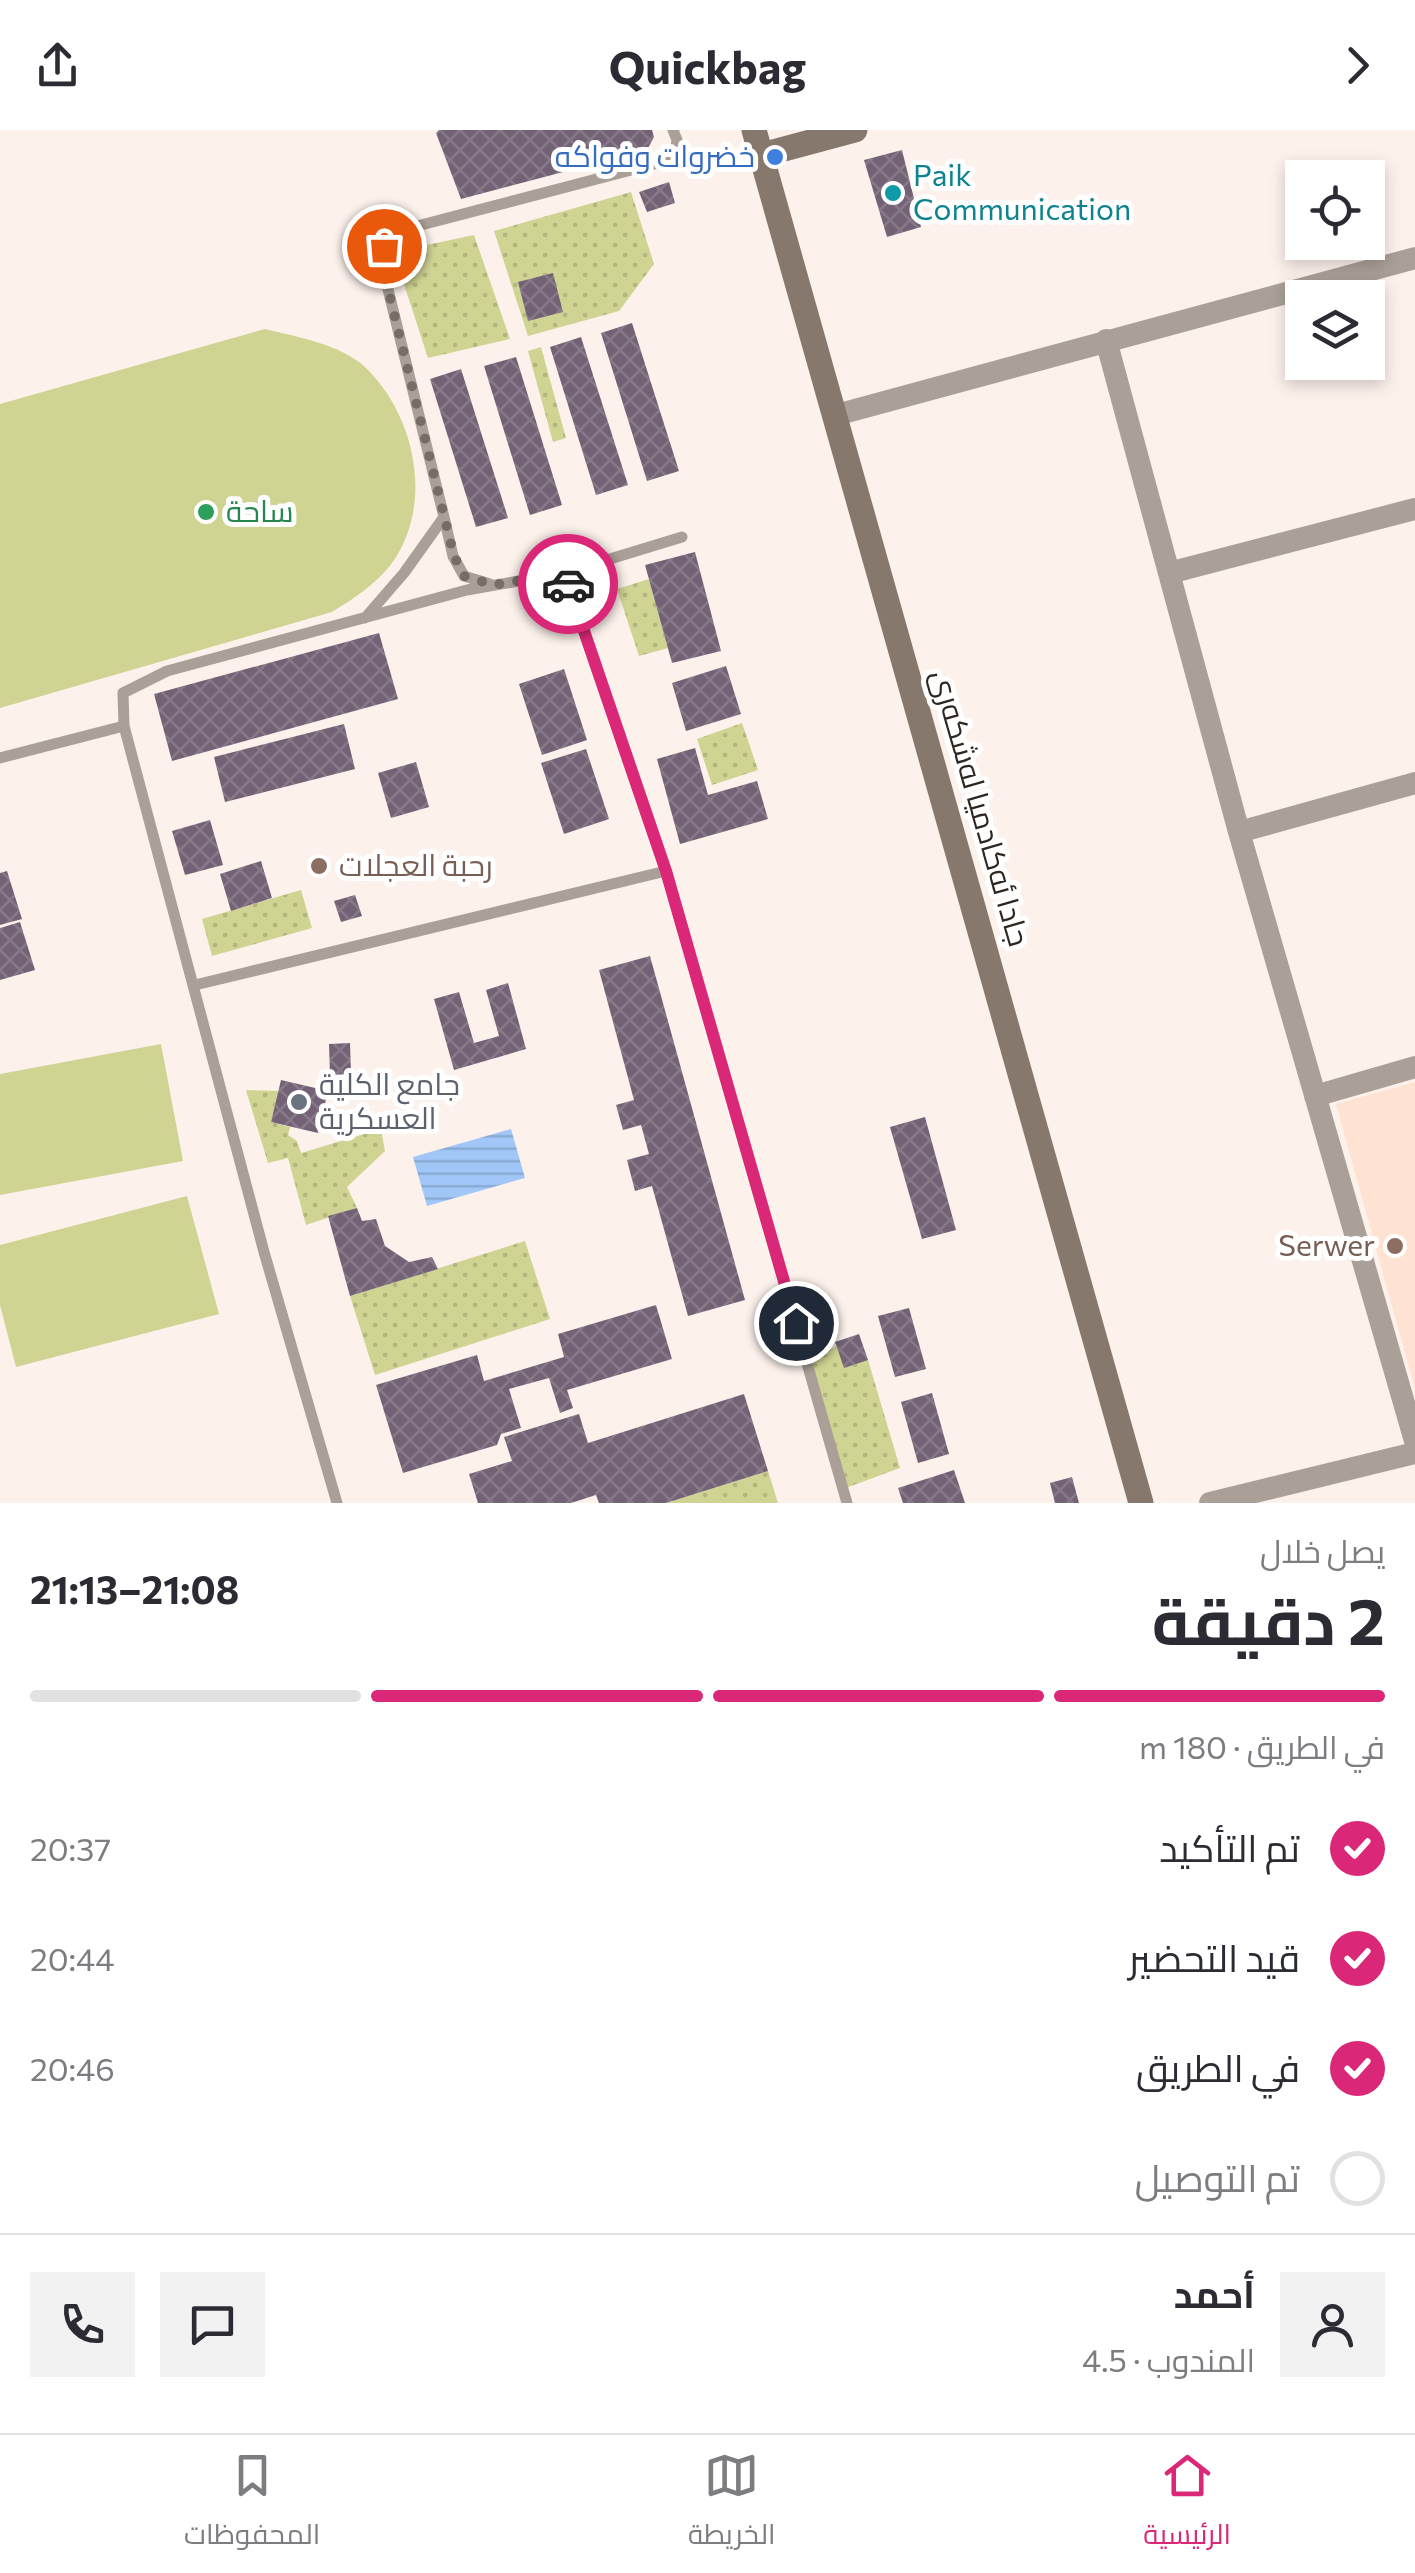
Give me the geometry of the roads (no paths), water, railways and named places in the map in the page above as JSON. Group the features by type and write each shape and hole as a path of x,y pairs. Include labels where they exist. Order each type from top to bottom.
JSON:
{"main road":[{"name":"جادا ئه‌كادميا له‌شكه‌رى","path":"754,130 1141,1503"},
{"path":"762,155 855,130"}],"street":[{"path":"836,416 1415,258"},
{"path":"1106,340 1239,832 1415,1441"},
{"path":"1169,573 1415,509"},
{"path":"1239,832 1415,783"},
{"path":"1315,1096 1415,1067"},
{"path":"1210,1503 1415,1453"}],"lane":[{"path":"494,585 464,576 454,556 382,265 384,246 402,230 654,164 675,154 677,140 673,130"},
{"path":"364,618 444,517"},
{"path":"337,1503 264,1252 124,726 122,693 167,671 494,585 564,573 682,537"},
{"path":"564,573 666,871 848,1503"},
{"path":"0,758 124,726"},
{"path":"195,984 666,871"}],"water":[{"path":"511,1129 525,1178 427,1206 413,1157"}],"place":[{"name":"خضروات وفواكه","path":"775,157"},
{"name":"Paik Communication","path":"893,193"},
{"name":"ساحة","path":"206,512"},
{"name":"رحبة العجلات","path":"319,866"},
{"name":"جامع الكلية العسكرية","path":"299,1102"},
{"name":"Serwer","path":"1395,1246"}]}
